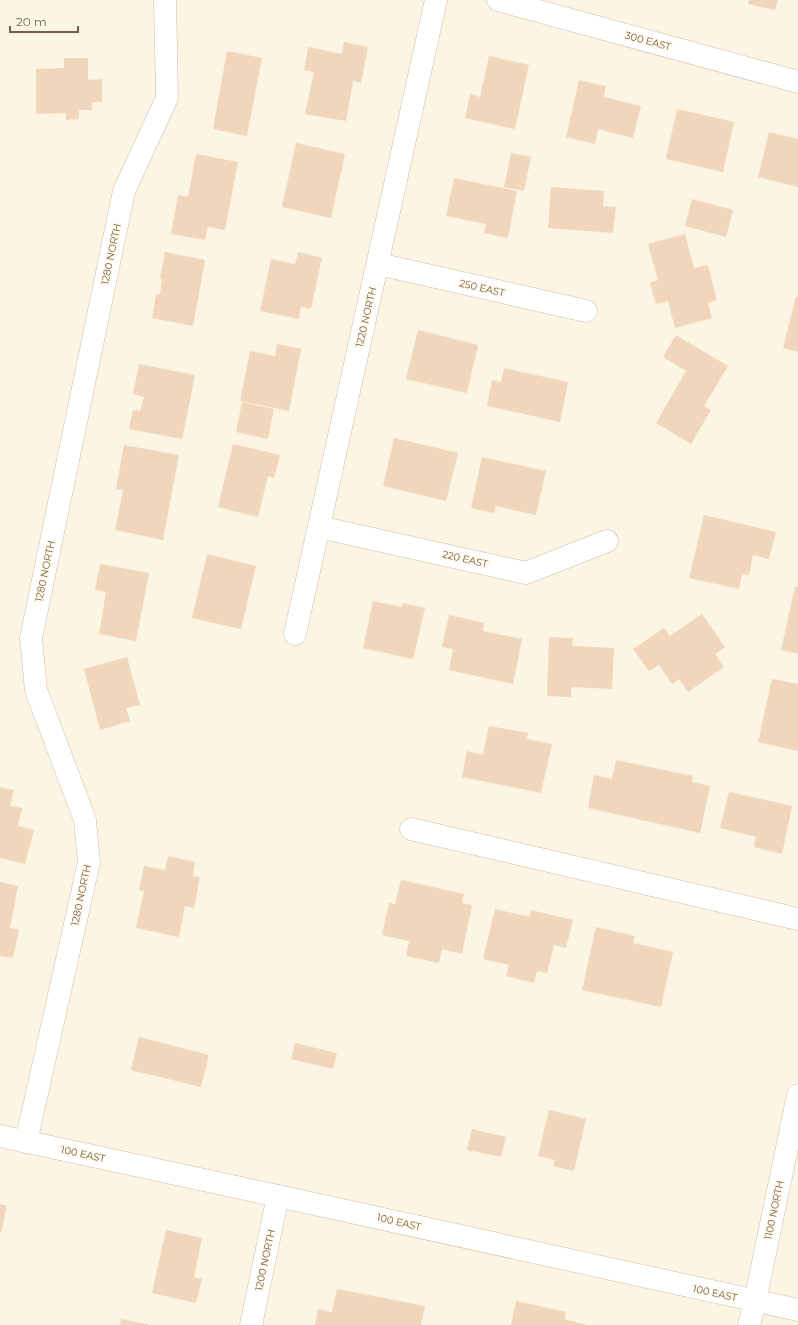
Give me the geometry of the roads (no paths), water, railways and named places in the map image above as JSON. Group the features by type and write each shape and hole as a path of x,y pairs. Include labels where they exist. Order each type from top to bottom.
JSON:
{"street":[{"name":"1280 NORTH","path":"26,1142 89,862 85,820 36,690 31,638 124,191 167,98 165,0"},
{"name":"1220 NORTH","path":"295,634 436,0"},
{"name":"300 EAST","path":"498,0 798,82"},
{"name":"250 EAST","path":"378,264 586,311"},
{"name":"220 EAST","path":"319,527 526,573 607,541"},
{"path":"411,830 798,919"},
{"name":"1100 NORTH","path":"749,1325 798,1094"},
{"name":"100 EAST","path":"0,1136 798,1310"},
{"name":"1200 NORTH","path":"251,1325 278,1196"}]}
